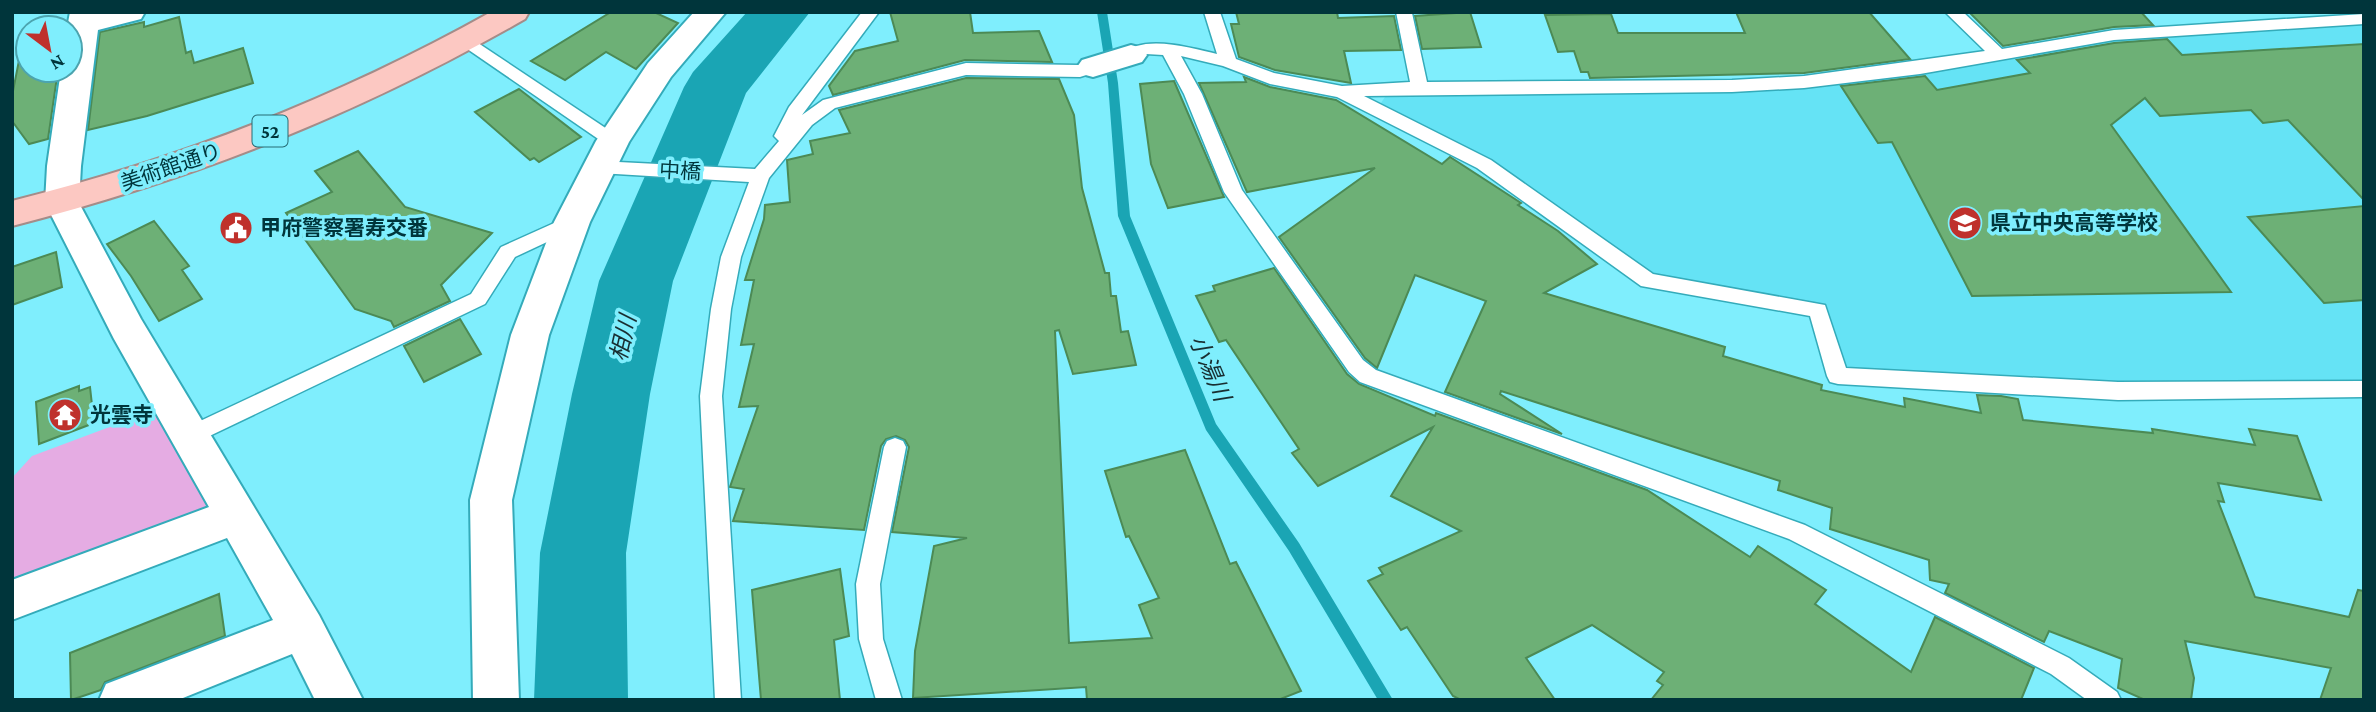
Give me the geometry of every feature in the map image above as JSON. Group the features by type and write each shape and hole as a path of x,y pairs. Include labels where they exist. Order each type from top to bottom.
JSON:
{"highway":[{"name":"美術館通り","path":"12,215 62,203 157,173 251,138 366,90 466,40 514,12"}],"street":[{"path":"84,18 130,12"},
{"path":"496,700 491,500 530,335 572,222 606,154 659,70 711,12"},
{"path":"1093,67 1131,55"},
{"path":"75,84 62,203 189,436 303,629 340,700"},
{"path":"12,600 234,516"},
{"path":"122,700 303,629"}],"lane":[{"path":"728,700 711,396 730,257 764,171 795,111 870,12"},
{"path":"1212,12 1228,62"},
{"path":"1953,12 1999,55"},
{"path":"1404,13 1420,88"},
{"path":"1131,55 1144,49 1183,51 1228,62 1270,78 1342,92 1420,88 1732,86 1920,68 2114,35 2364,19"},
{"path":"466,40 606,154"},
{"path":"1169,50 1194,94 1233,192 1356,366 1368,376 1797,532 2060,666 2108,700"},
{"path":"764,171 806,121 828,104 966,68 1080,71 1093,67"},
{"path":"1342,92 1484,164 1648,281 1818,310 1838,376 2118,391 2364,389"},
{"name":"中橋","path":"606,154 764,171"},
{"path":"189,436 478,299 508,252 572,222"},
{"path":"889,700 871,639 868,584 895,447"}],"shaded area":[{"name":"県立中央高等学校","path":"2364,19 2364,389 1838,376 1818,310 1648,281 1484,164 1377,109 1391,88 1732,86 2114,35"},
{"path":"171,404 235,516 12,600 12,478 32,456"}],"building":[{"path":"611,12 654,12 678,23 636,69 606,52 565,80 531,61"},
{"path":"890,12 970,12 973,33 1039,31 1052,62 965,60 833,95 829,86 855,51 898,41"},
{"path":"1236,12 1337,12 1338,18 1394,16 1401,50 1344,51 1351,83 1275,70 1239,57 1231,24 1239,24"},
{"path":"1470,12 1481,47 1422,49 1415,16"},
{"path":"1736,12 1869,12 1910,59 1804,73 1590,78 1588,72 1581,72 1574,51 1558,52 1545,15 1611,14 1618,33 1745,33"},
{"path":"1969,12 2141,12 2153,25 2114,27 2003,46"},
{"path":"179,17 186,53 191,51 194,63 243,48 253,83 147,116 88,130 100,32 144,22 144,27"},
{"path":"2167,39 2182,55 2364,44 2364,200 2288,120 2263,123 2251,110 2160,116 2145,98 2111,125 2231,292 1972,296 1892,142 1878,143 1841,86 1925,76 1937,90 2030,73 2017,60 2114,43"},
{"path":"1244,77 1270,87 1336,100 1442,164 1450,157 1521,203 1518,205 1558,231 1597,264 1544,293 1725,347 1723,356 1822,385 1821,390 1905,407 1904,398 1981,413 1977,395 2001,396 2018,399 2023,420 2153,433 2152,429 2255,445 2249,429 2297,436 2321,500 2218,483 2224,502 2218,501 2255,597 2349,617 2358,590 2364,591 2364,700 2320,700 2331,668 2185,641 2194,678 2191,700 2145,700 2118,688 2122,659 2049,631 2044,642 1945,593 1949,584 1930,580 1929,560 1830,529 1832,508 1778,490 1780,481 1501,391 1500,394 1562,434 1445,392 1486,301 1415,275 1377,368 1365,358 1279,237 1375,168 1247,192 1199,83 1246,82"},
{"path":"966,78 1059,79 1074,115 1082,188 1105,273 1109,273 1111,296 1116,296 1121,332 1128,331 1136,365 1073,374 1059,330 1055,331 1069,643 1152,638 1139,605 1159,598 1129,536 1126,537 1105,471 1185,450 1230,564 1236,562 1301,691 1278,700 1087,700 1086,687 913,698 915,651 934,546 967,538 892,532 909,447 905,440 896,436 886,439 881,446 864,530 733,521 744,489 730,487 758,406 739,407 754,344 741,345 754,280 745,280 764,219 765,205 790,202 787,160 813,154 810,141 850,133 839,110"},
{"path":"1174,81 1224,197 1168,208 1151,164 1140,84"},
{"path":"14,84 56,84 48,139 29,144 12,121"},
{"path":"519,89 581,137 539,162 534,158 530,160 475,112"},
{"path":"358,151 405,207 492,233 441,285 450,301 394,327 391,321 355,309 286,213 332,192 315,171"},
{"path":"2364,206 2364,300 2324,303 2248,217"},
{"path":"154,221 189,266 182,270 202,299 159,321 107,244"},
{"path":"56,252 62,287 12,305 12,267"},
{"path":"1274,268 1347,374 1359,384 1435,416 1436,413 1647,490 1750,557 1758,546 1826,590 1815,604 1911,672 1935,617 2034,668 2021,700 1651,700 1663,685 1657,681 1664,672 1592,625 1526,658 1555,700 1461,700 1453,696 1407,627 1401,630 1368,581 1383,574 1379,568 1461,531 1391,496 1433,427 1318,486 1292,453 1299,449 1226,340 1219,342 1196,296 1215,291 1213,286"},
{"path":"460,319 481,354 424,382 404,346"},
{"name":"光雲寺","path":"79,386 79,391 90,387 94,423 39,444 36,402"},
{"path":"840,569 849,636 834,640 840,700 761,700 752,590"},
{"path":"219,594 225,636 105,682 101,690 71,700 70,653"}],"waterway":[{"name":"相川","path":"581,700 583,553 611,394 636,281 716,87 780,12"},
{"name":"小湯川","path":"1102,12 1113,83 1124,216 1211,426 1294,547 1386,700"}],"place":[{"name":"県立中央高等学校","path":"1965,223"},
{"name":"甲府警察署寿交番","path":"236,228"},
{"name":"光雲寺","path":"65,415"}]}
